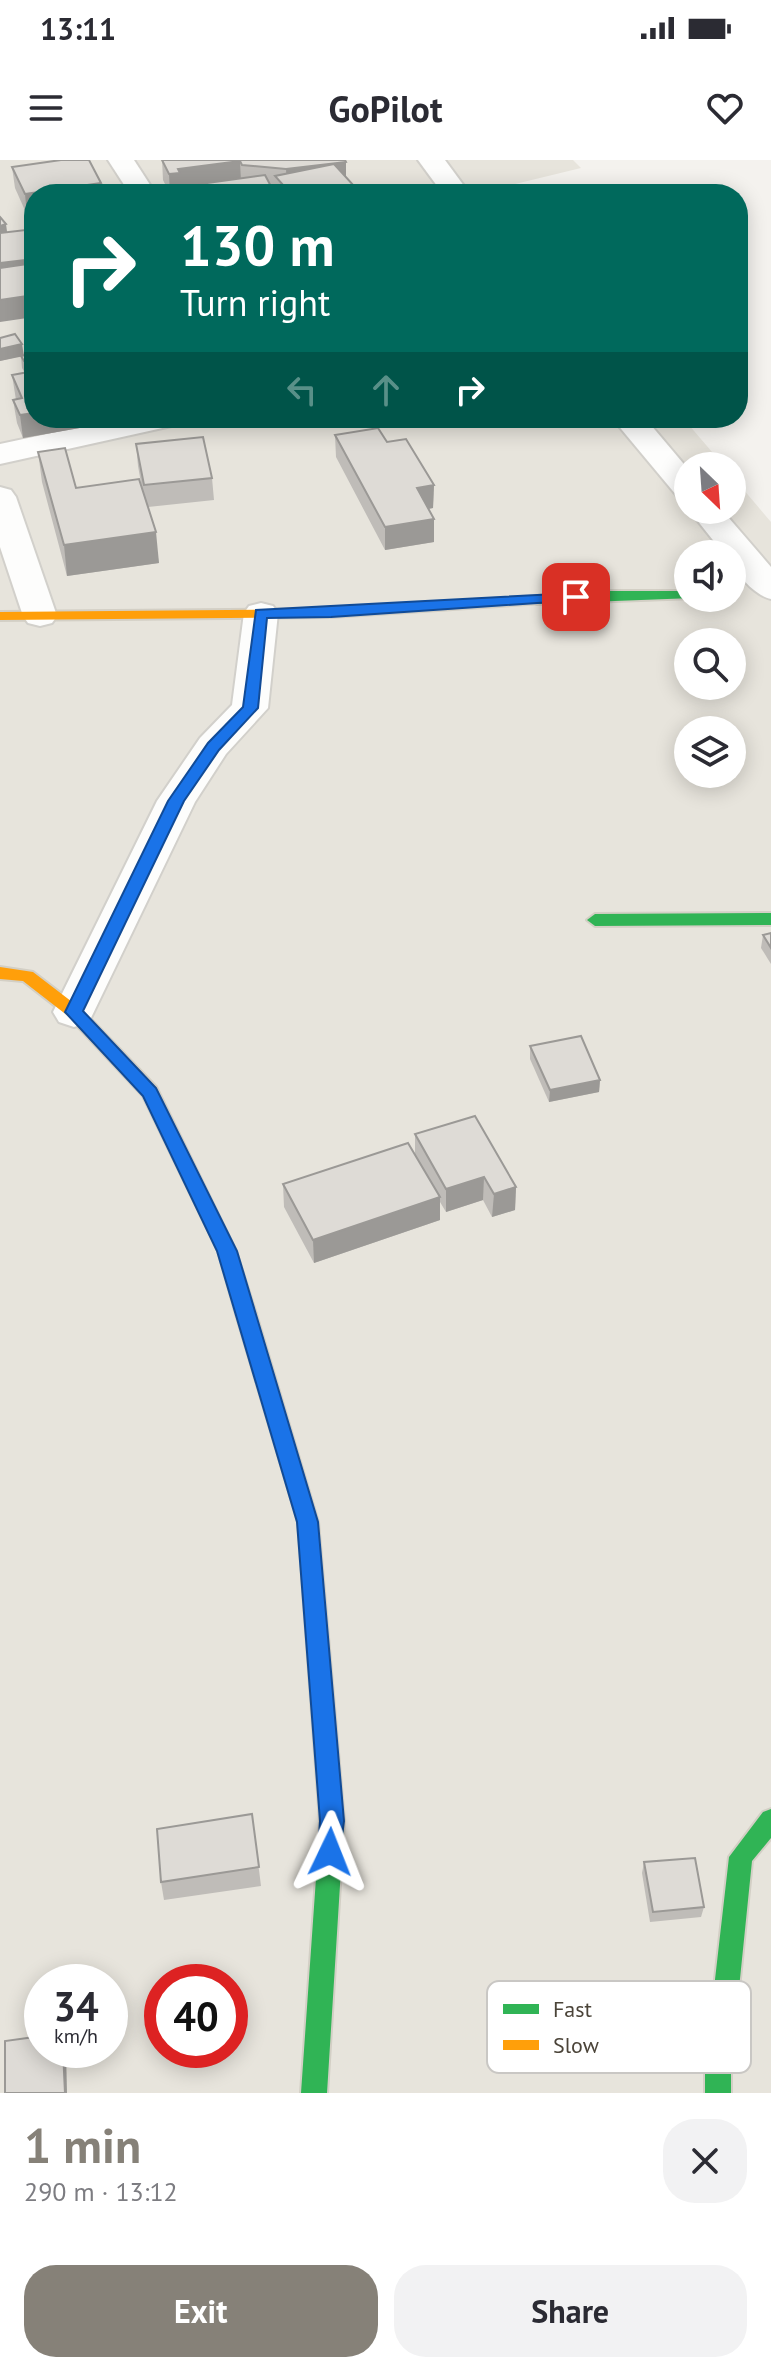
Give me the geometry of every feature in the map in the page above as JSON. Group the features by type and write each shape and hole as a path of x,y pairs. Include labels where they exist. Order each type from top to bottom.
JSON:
{"street":[{"path":"121,160 137,184"},
{"path":"431,160 449,184"},
{"path":"0,454 119,428"},
{"path":"636,428 674,472"},
{"path":"0,497 40,616"},
{"path":"717,524 771,589"},
{"path":"0,616 331,613 607,595 674,595"},
{"path":"746,597 771,600"},
{"path":"74,1012 176,801 213,746 250,708 261,613"},
{"path":"595,920 771,919"},
{"path":"0,973 27,976 74,1012 150,1092 227,1251 308,1522 332,1821 314,2093"},
{"path":"727,1981 741,1857 771,1820"}],"shaded area":[{"path":"0,160 573,160 581,168 515,184 24,184 24,428 692,428 712,452 674,452 674,524 746,524 746,493 771,522 771,2093 0,2093"}],"building":[{"path":"61,160 89,160 101,183 24,184 24,192 12,167"},
{"path":"162,160 346,162 286,169 242,165 240,161 178,169 180,173 169,174"},
{"path":"334,164 352,184 282,184 275,176"},
{"path":"265,175 270,184 200,184"},
{"path":"24,230 24,260 0,263 0,233"},
{"path":"24,264 24,296 0,300 0,268"},
{"path":"15,334 22,344 0,349 0,338"},
{"path":"24,373 24,414 20,415 13,400 22,398 12,375"},
{"path":"378,428 387,442 406,439 434,485 417,488 434,519 385,527 335,435"},
{"path":"203,437 212,478 144,485 136,444"},
{"path":"65,448 76,488 139,479 156,532 64,545 38,452"},
{"path":"771,933 771,948 763,935"},
{"path":"581,1036 600,1080 550,1090 530,1046"},
{"path":"475,1116 516,1187 494,1194 484,1177 446,1189 415,1134"},
{"path":"408,1143 440,1197 313,1240 283,1184"},
{"path":"252,1814 259,1867 161,1882 157,1829"},
{"path":"695,1858 704,1907 653,1912 644,1862"},
{"path":"24,2038 24,2068 64,2068 65,2093 5,2093 5,2041"}],"traffic: fast":[{"path":"537,600 607,595 674,595"},
{"path":"595,920 771,919"},
{"path":"246,1314 308,1522 332,1821 314,2093"},
{"path":"727,1981 741,1857 771,1820"},
{"path":"718,2073 718,2093"}],"traffic: slow":[{"path":"0,616 331,613 537,600"},
{"path":"0,973 27,976 74,1012 150,1092 227,1251 246,1314"}],"route":[{"path":"330,1852 332,1821 308,1522 227,1251 150,1092 74,1012 176,801 213,746 250,708 261,613 331,613 576,597"}]}
